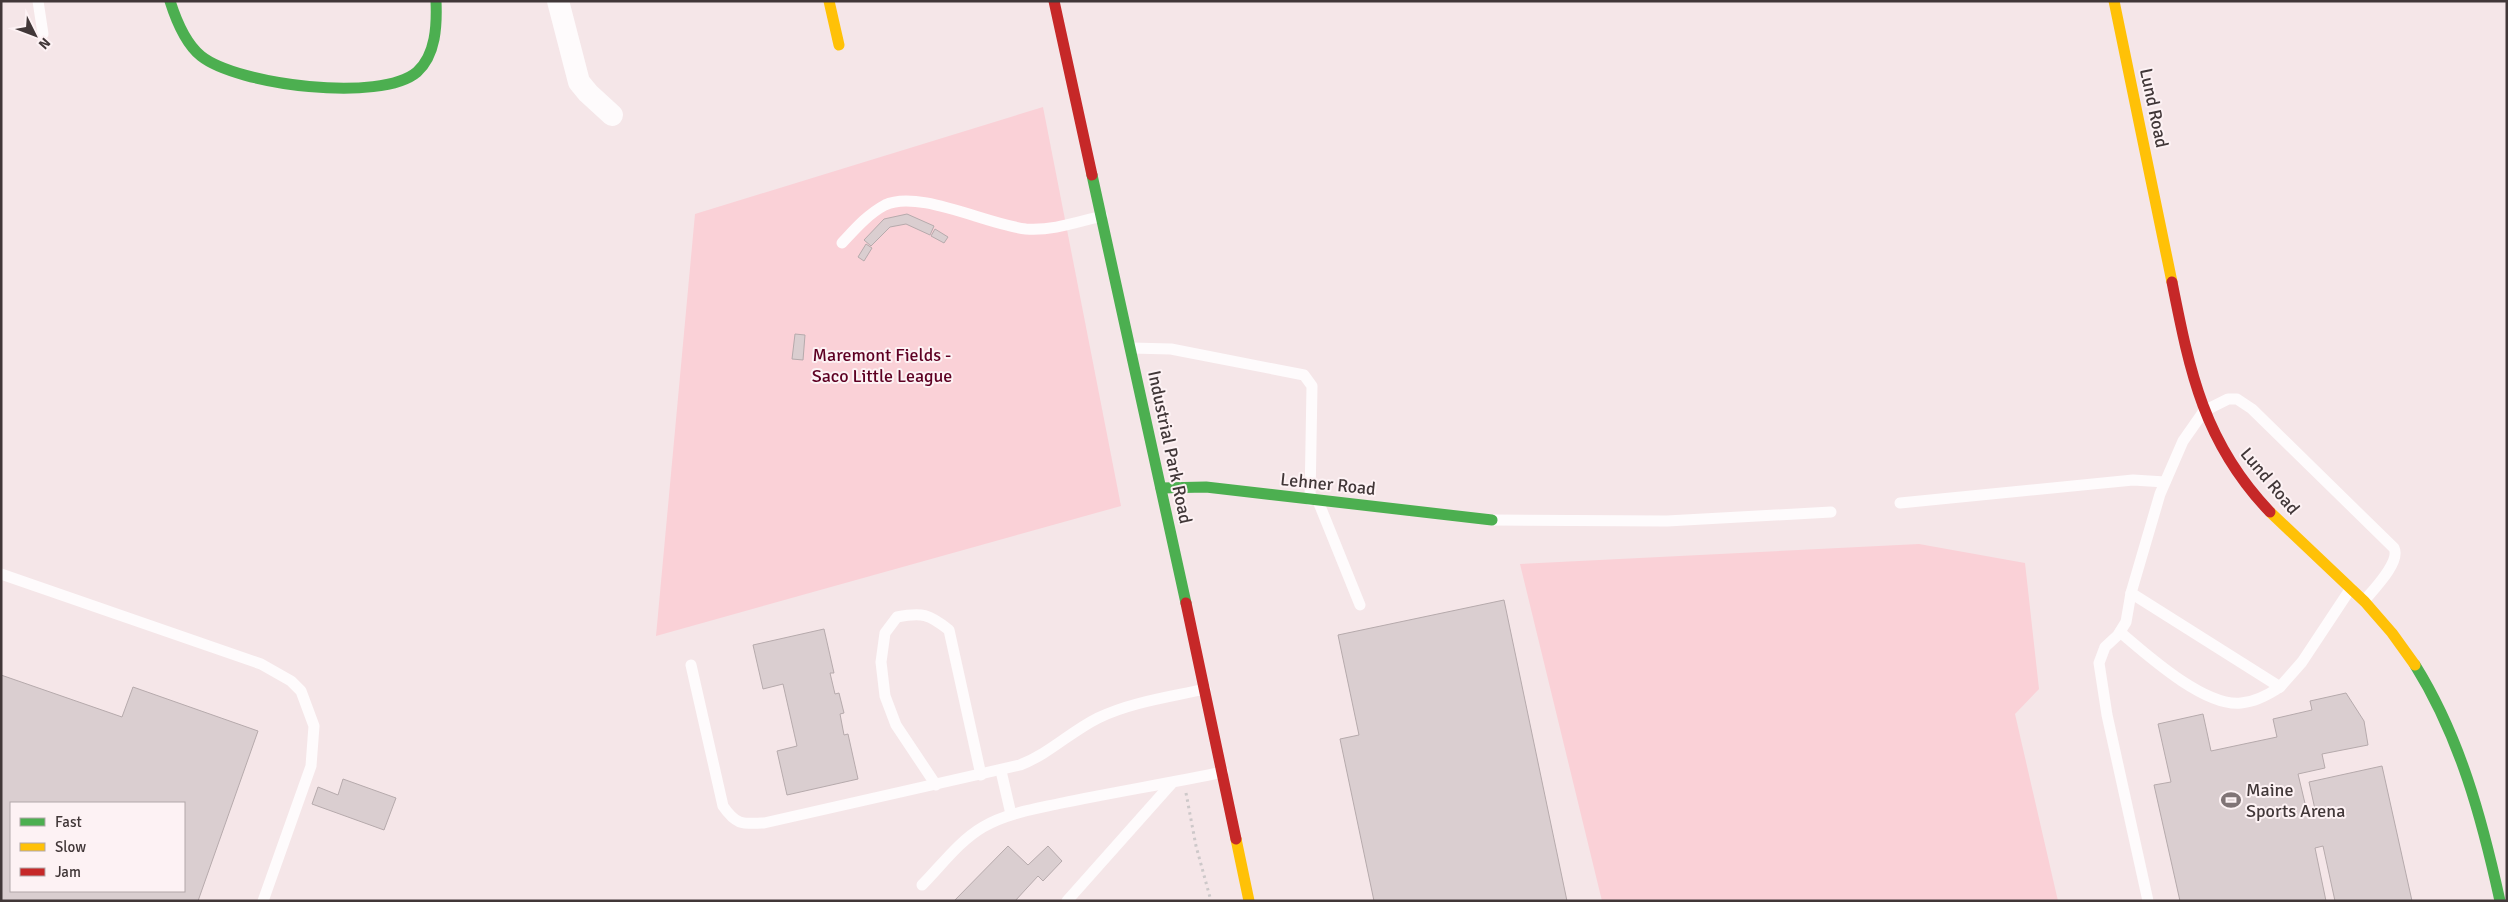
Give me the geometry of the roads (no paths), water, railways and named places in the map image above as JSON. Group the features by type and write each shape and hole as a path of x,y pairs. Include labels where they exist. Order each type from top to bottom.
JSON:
{"street":[{"path":"170,1 184,34 192,46 208,61 250,77 286,83 327,86 388,85 411,77 420,68 432,46 435,36 436,1"},
{"path":"558,1 579,82 588,93 612,114"},
{"path":"829,1 839,45"},
{"name":"Industrial Park Road","path":"1054,1 1223,772 1249,901"},
{"name":"Lund Road","path":"2114,1 2183,334 2204,411 2217,442 2243,482 2288,530 2364,601 2387,626 2419,672 2445,718 2461,758 2487,841 2500,901"},
{"name":"Lehner Road","path":"1161,488 1206,487 1492,520"}],"lane":[{"path":"38,1 43,34"},
{"path":"842,243 871,214 886,204 900,201 926,202 981,220 1027,229 1058,228 1102,216"},
{"path":"1130,348 1171,349 1304,375 1312,386 1314,500 1360,605"},
{"path":"2148,901 2098,663 2105,647 2120,632 2126,622 2131,593 2165,482 2183,441 2204,411 2228,399 2237,399 2244,404 2394,548 2397,553 2395,562 2364,601"},
{"path":"1900,503 2133,480 2165,482"},
{"path":"1492,520 1667,521 1831,512"},
{"path":"1,574 261,664 291,682 301,691 314,726 311,766 263,901"},
{"path":"2120,632 2170,673 2192,687 2224,701 2239,704 2266,696 2280,687 2322,633 2350,588"},
{"path":"2131,593 2280,687"},
{"path":"936,785 896,725 885,696 881,662 885,633 897,617 915,614 932,616 949,630 981,775"},
{"path":"691,665 723,806 733,820 745,824 764,823 1001,770 1036,759 1099,718 1125,708 1205,689"},
{"path":"1001,770 1011,814"},
{"path":"922,885 969,837 983,827 1011,814 1223,772"},
{"path":"1067,901 1172,783"}],"place":[{"name":"Maine Sports Arena","path":"2231,800"}],"park label":[{"name":"Maremont Fields - Saco Little League","path":"882,365"}]}
